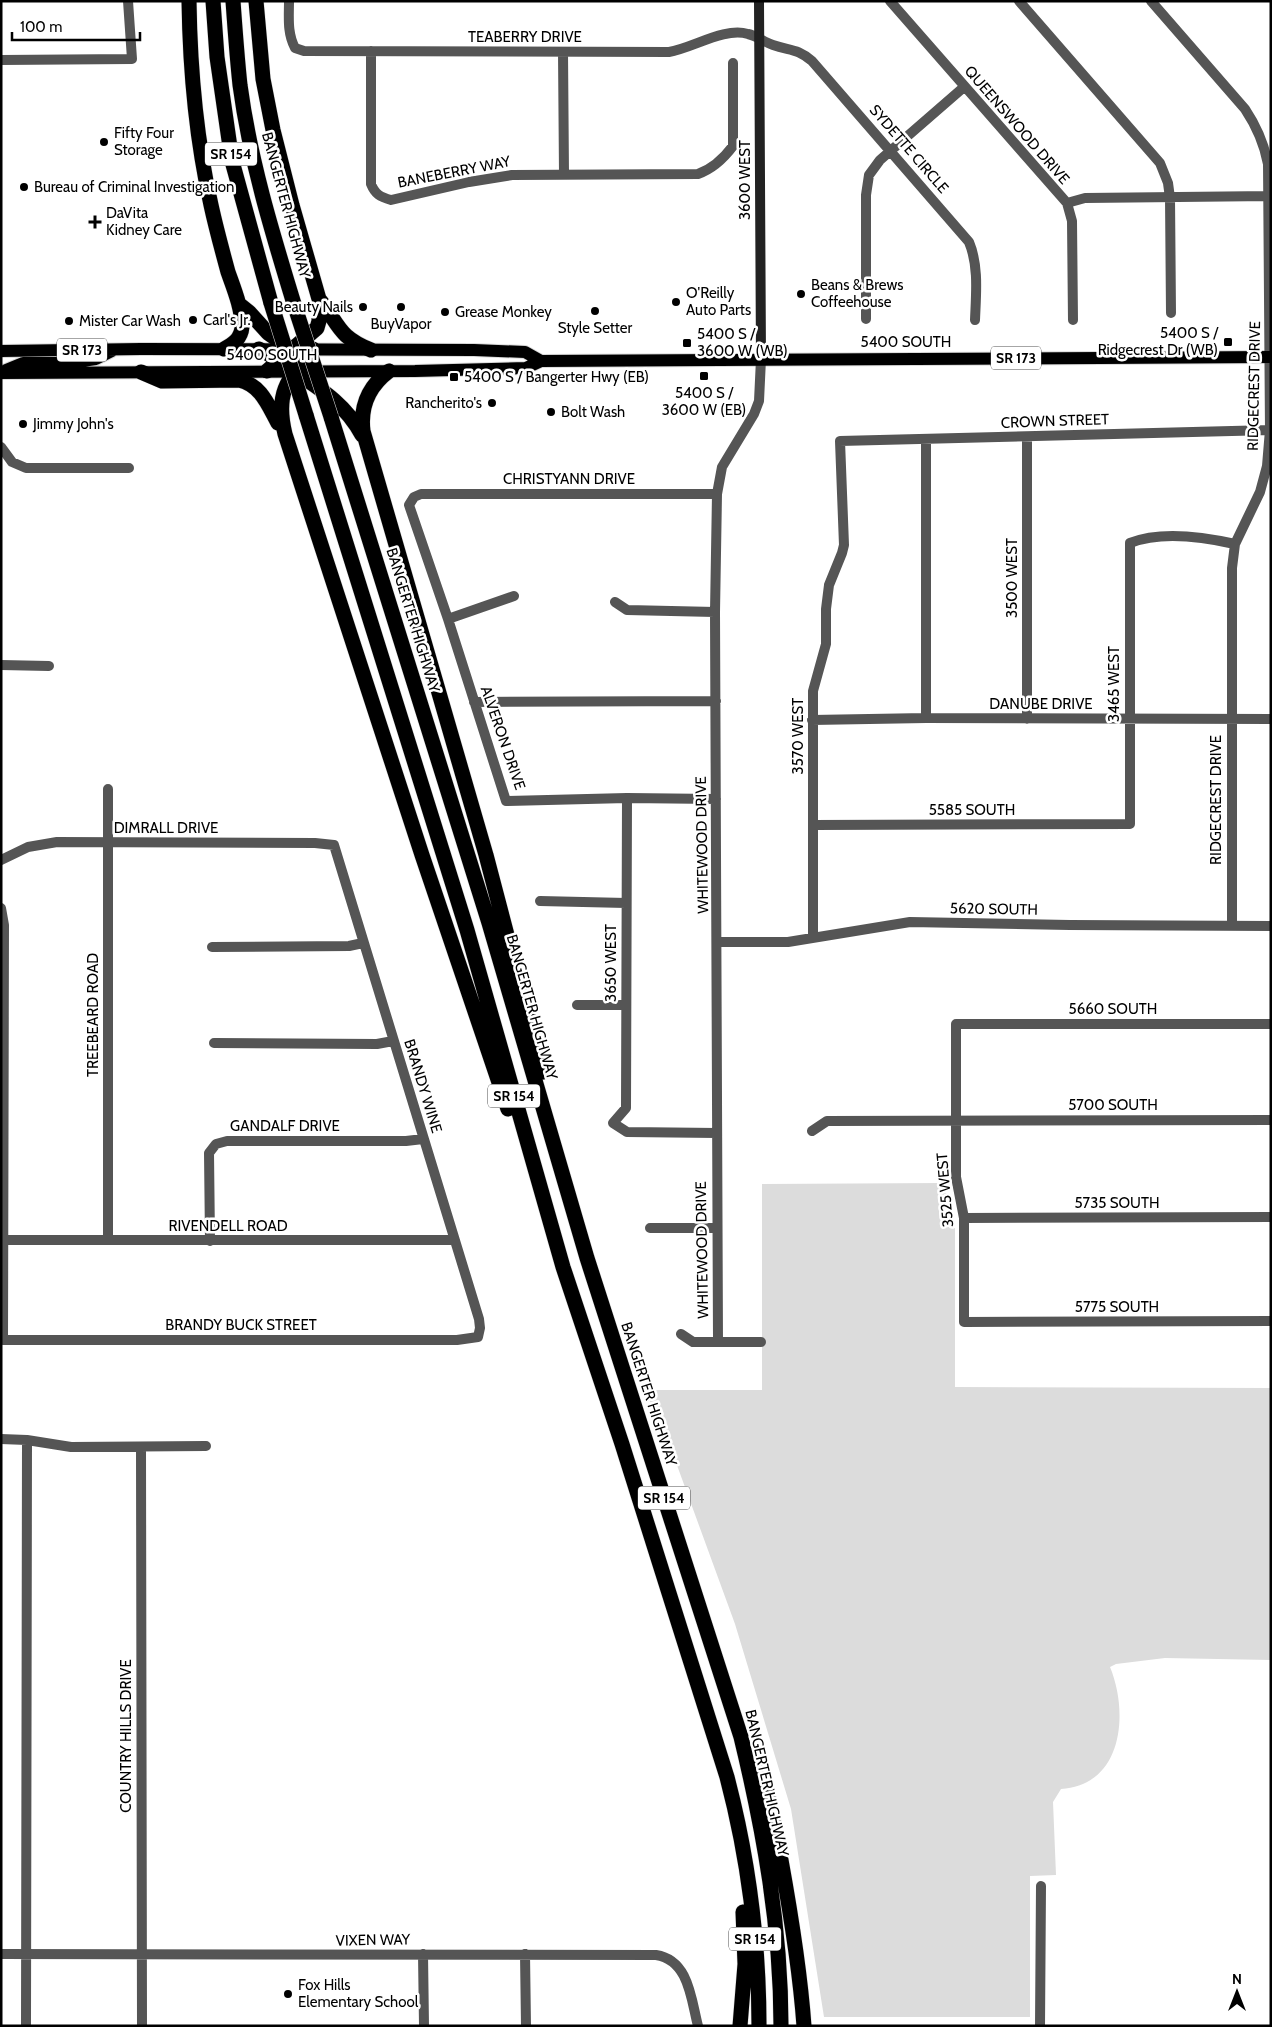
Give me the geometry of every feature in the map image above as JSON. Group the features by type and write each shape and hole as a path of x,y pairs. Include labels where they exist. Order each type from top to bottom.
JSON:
{"highway":[{"path":"189,1 191,64 202,155 219,239 242,324 241,333 235,342 224,349"},
{"name":"SR 154","path":"213,1 218,67 232,161 271,303 467,930 563,1267 622,1444 727,1777 743,1853 754,1935 759,2026"},
{"name":"BANGERTER HIGHWAY","path":"233,1 240,86 268,219 489,923 587,1258 741,1737 760,1821 771,1884 778,1954 781,2026"},
{"path":"256,1 260,54 269,114 319,300 317,328 312,334 290,349 267,371"},
{"path":"319,300 331,314 341,333 371,350"},
{"path":"238,304 250,312 268,333 317,371"},
{"path":"259,349 279,360 304,360"},
{"path":"304,360 284,391 280,409 284,434 546,1226 563,1267"},
{"path":"304,360 320,388 341,405 365,440"},
{"path":"389,371 371,388 364,405 362,423 365,440 506,931 547,1088 566,1176 587,1258"},
{"path":"140,372 162,381 239,380 253,384 266,400 284,434"},
{"path":"741,1737 756,1761 772,1812 791,1911 804,2026"},
{"path":"740,2026 744,1964 743,1853"}],"main road":[{"path":"1,372 23,363 68,363 96,359 117,349"},
{"name":"5400 SOUTH","path":"1,350 290,349"},
{"path":"1,358 16,350"},
{"name":"5400 SOUTH","path":"1,372 267,371 304,360 371,350 525,352 541,361"},
{"name":"5400 SOUTH","path":"317,371 526,368 541,361 1270,357"}],"street":[{"path":"1,60 132,58 128,1"},
{"name":"TEABERRY DRIVE","path":"288,1 291,41 295,48 304,51 669,52 681,50 729,33 747,33 759,38"},
{"name":"3600 WEST","path":"759,1 761,359"},
{"name":"QUEENSWOOD DRIVE","path":"890,1 1067,203 1085,198 1270,196"},
{"path":"1020,1 1160,163 1168,183 1170,198 1171,313"},
{"name":"RIDGECREST DRIVE","path":"1151,1 1256,124 1266,152 1270,196 1271,430 1267,466 1260,492 1235,544 1232,568 1232,926"},
{"name":"SYDETTE CIRCLE","path":"759,38 774,45 797,50 812,61 969,242 976,266 976,320"},
{"name":"BANEBERRY WAY","path":"371,52 371,184 374,192 381,197 391,200 469,182 512,175 698,174 707,171 727,154 733,146 733,63"},
{"path":"563,52 564,175"},
{"path":"866,319 867,184 873,168 964,87"},
{"path":"1067,203 1072,221 1073,320"},
{"name":"WHITEWOOD DRIVE","path":"718,1342 716,1133 718,942 715,612 717,494 722,467 754,414 759,401 761,359"},
{"name":"CROWN STREET","path":"840,441 1271,430"},
{"name":"3500 WEST","path":"1027,436 1027,718"},
{"path":"926,439 926,718"},
{"name":"3570 WEST","path":"812,937 814,825 813,691 826,644 826,597 844,544 840,441"},
{"path":"1,447 12,462 26,468 129,468"},
{"name":"CHRISTYANN DRIVE","path":"421,494 717,494"},
{"name":"ALVERON DRIVE","path":"421,494 414,497 409,505 410,512 448,619 506,801 626,798 716,799"},
{"name":"3465 WEST","path":"1130,824 1130,543 1149,538 1197,537 1235,544"},
{"path":"448,619 514,596"},
{"path":"615,602 627,610 715,612"},
{"path":"1,665 49,666"},
{"path":"474,702 716,701"},
{"name":"DANUBE DRIVE","path":"812,720 926,718 1271,719"},
{"name":"TREEBEARD ROAD","path":"108,789 108,1240"},
{"name":"3650 WEST","path":"626,798 626,1108 613,1123 627,1132 716,1133"},
{"name":"5585 SOUTH","path":"814,825 1130,824"},
{"name":"DIMRALL DRIVE","path":"1,860 21,850 42,844 315,843 334,845"},
{"name":"BRANDY WINE","path":"334,845 479,1319 478,1337"},
{"path":"540,902 626,903"},
{"path":"1,908 4,925 2,1240"},
{"name":"5620 SOUTH","path":"718,942 788,942 910,922 1070,926 1271,926"},
{"path":"212,946 349,946 363,943"},
{"path":"576,1005 626,1004"},
{"name":"5660 SOUTH","path":"956,1024 1271,1024"},
{"name":"3525 WEST","path":"956,1024 956,1177 964,1218 964,1322"},
{"path":"214,1044 377,1044 394,1041"},
{"name":"5700 SOUTH","path":"812,1131 827,1121 1271,1120"},
{"name":"GANDALF DRIVE","path":"210,1241 209,1153 216,1144 228,1141 406,1141 423,1139"},
{"name":"5735 SOUTH","path":"964,1218 1271,1217"},
{"path":"650,1228 716,1228"},
{"name":"RIVENDELL ROAD","path":"2,1240 454,1240"},
{"name":"BRANDY BUCK STREET","path":"2,1240 3,1340 457,1340 478,1337"},
{"name":"5775 SOUTH","path":"964,1322 1271,1321"},
{"path":"681,1334 693,1342 761,1342"},
{"path":"1,1439 27,1440 71,1447 206,1446"},
{"path":"26,2026 27,1440"},
{"name":"COUNTRY HILLS DRIVE","path":"140,1447 142,2026"},
{"path":"1040,2026 1041,1886"},
{"name":"VIXEN WAY","path":"1,1954 645,1954 669,1958 681,1968 698,2026"},
{"path":"423,1954 424,2026"},
{"path":"525,1954 526,2026"}],"shaded area":[{"path":"944,1183 950,1210 951,1228 955,1228 955,1387 1271,1388 1271,1660 1165,1658 1116,1664 1110,1667 1116,1685 1119,1705 1119,1725 1116,1744 1109,1761 1097,1775 1082,1784 1061,1789 1053,1802 1056,1875 1030,1876 1030,2017 824,2017 791,1809 735,1624 678,1468 645,1390 762,1390 762,1184"}],"place":[{"name":"Fifty Four Storage","path":"104,142"},
{"name":"Bureau of Criminal Investigation","path":"24,187"},
{"name":"DaVita Kidney Care","path":"95,222"},
{"name":"Beans & Brews Coffeehouse","path":"801,294"},
{"name":"O'Reilly Auto Parts","path":"676,302"},
{"name":"Beauty Nails","path":"363,307"},
{"name":"BuyVapor","path":"401,307"},
{"name":"Style Setter","path":"595,311"},
{"name":"Grease Monkey","path":"445,312"},
{"name":"Carl's Jr.","path":"193,320"},
{"name":"Mister Car Wash","path":"69,321"},
{"name":"5400 S / Ridgecrest Dr (WB)","path":"1228,342"},
{"name":"5400 S / 3600 W (WB)","path":"687,343"},
{"name":"5400 S / 3600 W (EB)","path":"704,376"},
{"name":"5400 S / Bangerter Hwy (EB)","path":"454,377"},
{"name":"Rancherito's","path":"492,403"},
{"name":"Bolt Wash","path":"551,412"},
{"name":"Jimmy John's","path":"23,424"},
{"name":"Fox Hills Elementary School","path":"288,1994"}]}
